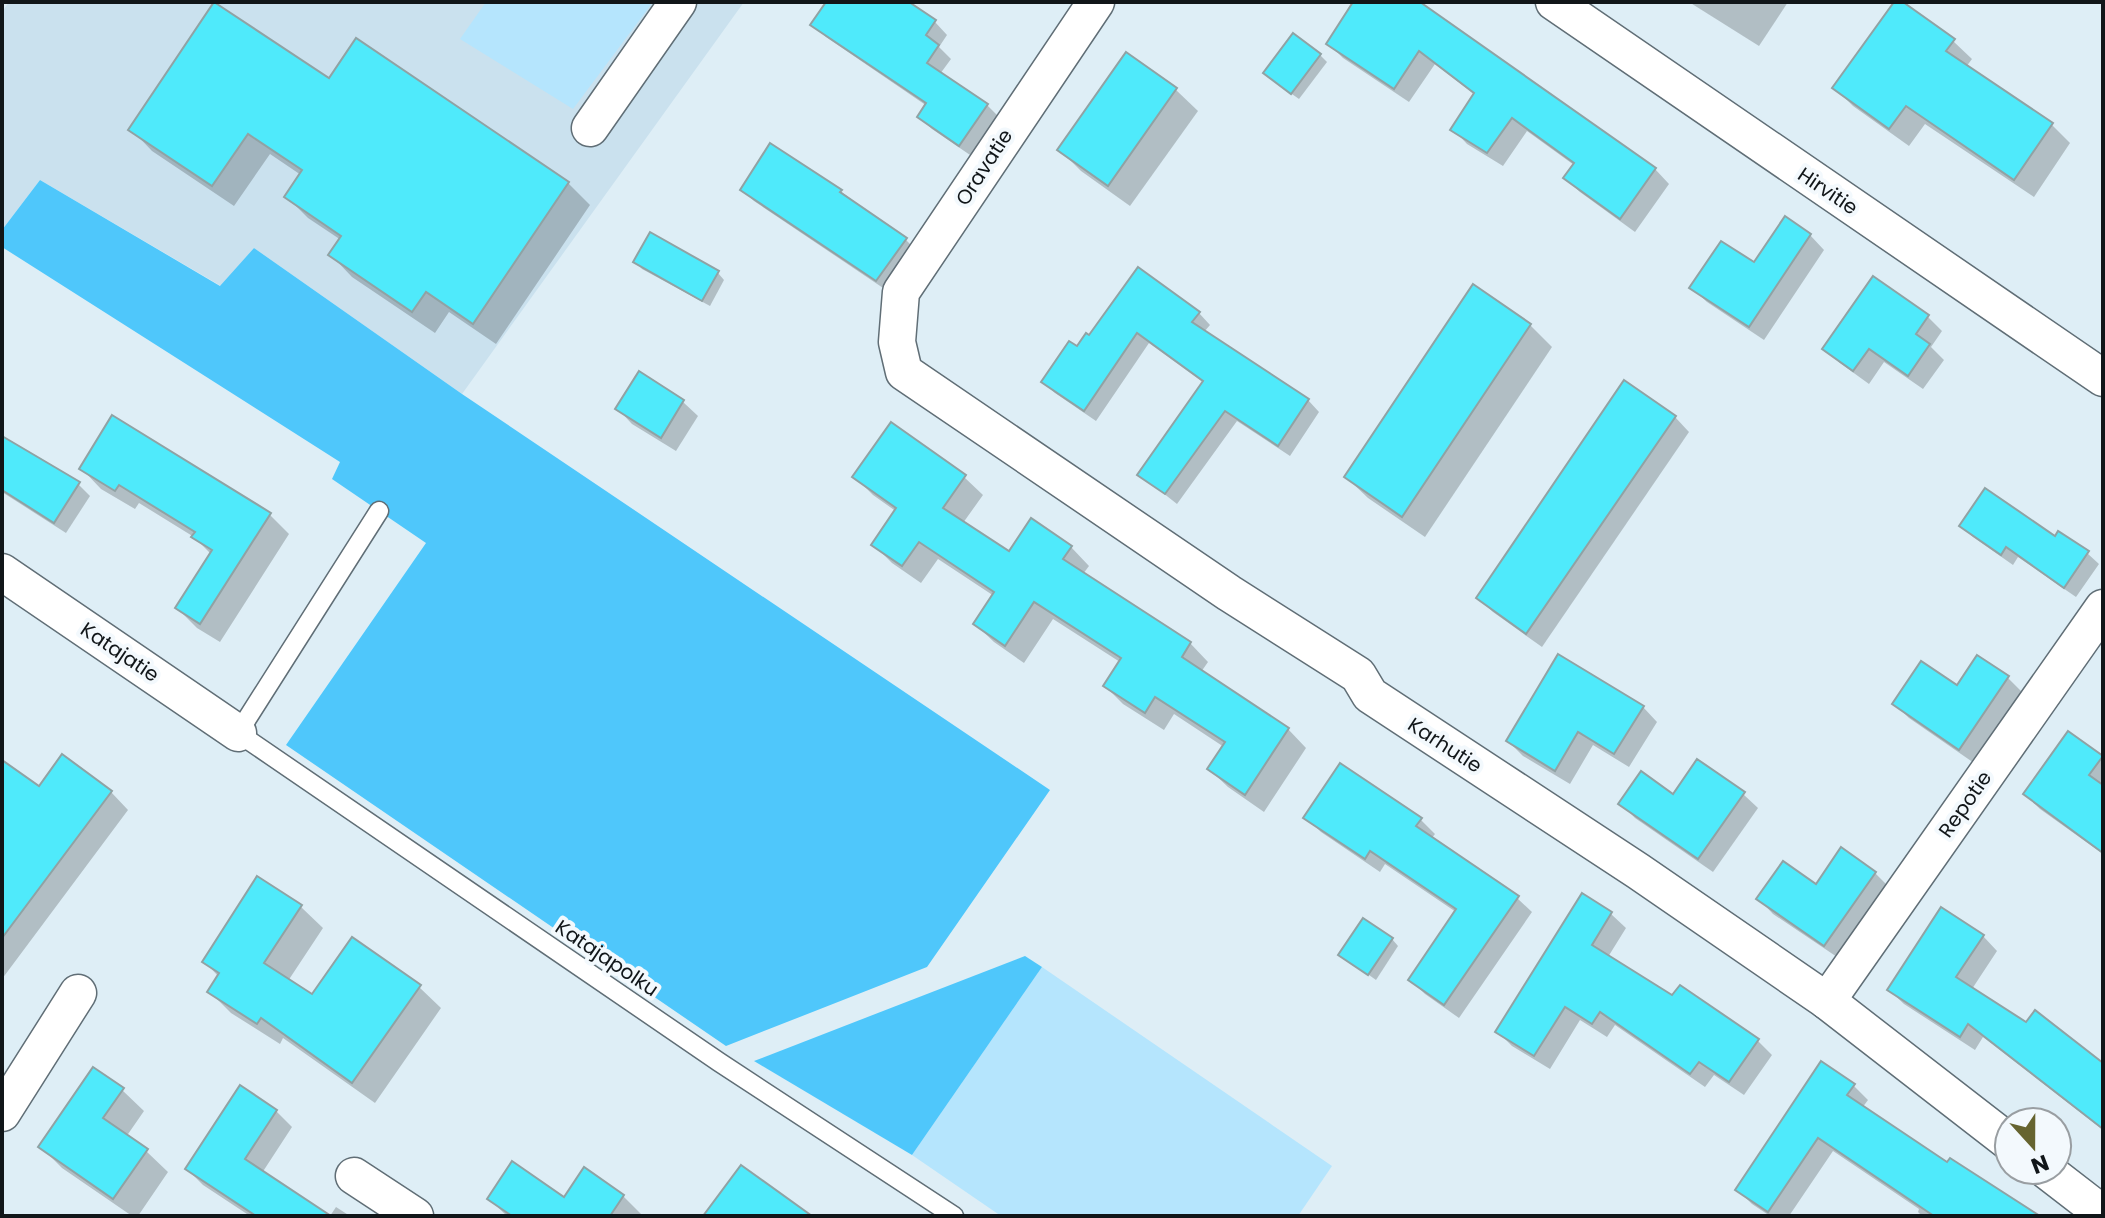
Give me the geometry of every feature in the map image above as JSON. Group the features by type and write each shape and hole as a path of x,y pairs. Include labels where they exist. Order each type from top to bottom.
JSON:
{"street":[{"path":"590,128 678,2"},
{"name":"Oravatie","path":"897,342 901,292 1096,2"},
{"name":"Hirvitie","path":"1554,2 2103,378"},
{"name":"Karhutie","path":"897,342 904,372 1229,593 1358,675 1370,695 1638,871 1827,1001 1993,1130"},
{"name":"Katajatie","path":"2,572 238,733"},
{"name":"Repotie","path":"1827,1001 2103,608"},
{"path":"2,1113 78,993"},
{"path":"354,1176 415,1216"},
{"path":"2067,1186 2103,1214"}],"lane":[{"path":"238,733 379,511"},
{"name":"Katajapolku","path":"238,733 719,1062 954,1216"}],"shaded area":[{"path":"9,2 744,2 462,394 254,248 221,286 40,180 2,230 2,12"},
{"path":"486,2 653,2 573,109 460,39"},
{"path":"40,180 220,286 254,248 462,394 1050,790 927,967 726,1046 286,745 426,543 332,479 340,462 2,247 2,230"},
{"path":"1025,956 1042,967 912,1155 754,1061"},
{"path":"1042,967 1332,1166 1298,1216 1001,1216 912,1155"}],"building":[{"path":"214,2 329,78 356,38 569,182 473,324 426,292 412,312 328,255 341,236 284,197 302,170 248,134 212,186 128,130"},
{"path":"826,2 909,2 936,20 926,35 939,45 927,63 988,104 959,146 917,117 926,103 810,25"},
{"path":"1353,2 1420,2 1656,168 1620,219 1563,178 1574,163 1512,118 1487,153 1450,130 1474,93 1419,51 1394,89 1326,44"},
{"path":"1894,2 1903,2 1955,39 1946,51 2053,123 2014,180 1906,106 1889,129 1832,88"},
{"path":"1293,33 1321,54 1291,94 1263,73"},
{"path":"1126,52 1177,88 1108,186 1057,150"},
{"path":"770,143 842,190 840,192 907,238 876,281 740,190"},
{"path":"1785,216 1811,234 1749,327 1689,288 1721,241 1754,262"},
{"path":"650,232 719,271 702,301 633,262"},
{"path":"1138,267 1200,312 1192,322 1309,399 1278,446 1225,411 1165,494 1137,475 1203,381 1137,333 1084,411 1041,382 1069,341 1077,346 1086,333 1089,335"},
{"path":"1873,276 1929,315 1916,334 1930,344 1908,376 1869,349 1853,371 1822,349"},
{"path":"1473,284 1531,324 1402,517 1344,477"},
{"path":"639,371 684,400 661,438 615,409"},
{"path":"1624,380 1676,416 1526,634 1476,598"},
{"path":"112,415 271,513 200,624 175,608 212,550 191,537 195,532 119,485 115,491 79,469"},
{"path":"891,422 966,475 943,508 1009,551 1031,518 1072,546 1063,559 1191,642 1182,657 1289,728 1245,795 1207,769 1225,742 1155,697 1145,713 1103,686 1121,658 1034,602 1005,646 973,624 994,592 919,542 902,566 871,545 896,508 852,477"},
{"path":"2,436 80,482 54,523 2,490"},
{"path":"1985,488 2055,536 2058,531 2089,551 2064,588 2006,547 2001,555 1959,526"},
{"path":"1558,654 1644,706 1614,754 1578,732 1555,771 1506,741"},
{"path":"1977,655 2009,676 1959,750 1892,704 1921,661 1957,685"},
{"path":"2068,731 2103,756 2089,775 2103,785 2103,853 2023,794"},
{"path":"62,754 112,791 2,938 2,760 39,786"},
{"path":"1697,759 1745,792 1698,859 1618,804 1641,771 1673,794"},
{"path":"1340,763 1422,818 1416,826 1519,896 1444,1005 1408,980 1456,909 1370,851 1365,859 1303,818"},
{"path":"1841,847 1876,872 1824,946 1756,899 1783,861 1816,884"},
{"path":"257,876 302,905 264,963 312,994 352,937 421,985 352,1083 261,1018 257,1024 207,992 219,973 202,962"},
{"path":"1582,893 1612,912 1592,945 1672,995 1680,985 1759,1039 1729,1082 1699,1062 1690,1074 1600,1012 1592,1024 1565,1007 1534,1056 1495,1032"},
{"path":"1941,907 1984,935 1956,977 2026,1022 2035,1010 2103,1063 2103,1129 1968,1024 1960,1037 1887,990"},
{"path":"1363,918 1393,938 1368,975 1338,955"},
{"path":"1821,1061 1855,1084 1847,1095 1947,1162 1950,1158 2040,1216 1934,1216 1818,1138 1768,1212 1735,1190"},
{"path":"93,1067 124,1088 103,1118 148,1149 113,1199 38,1147"},
{"path":"240,1085 277,1110 245,1159 331,1216 256,1216 185,1169"},
{"path":"512,1161 564,1197 584,1167 624,1195 610,1216 512,1216 487,1199"},
{"path":"741,1165 812,1216 703,1216"}]}
